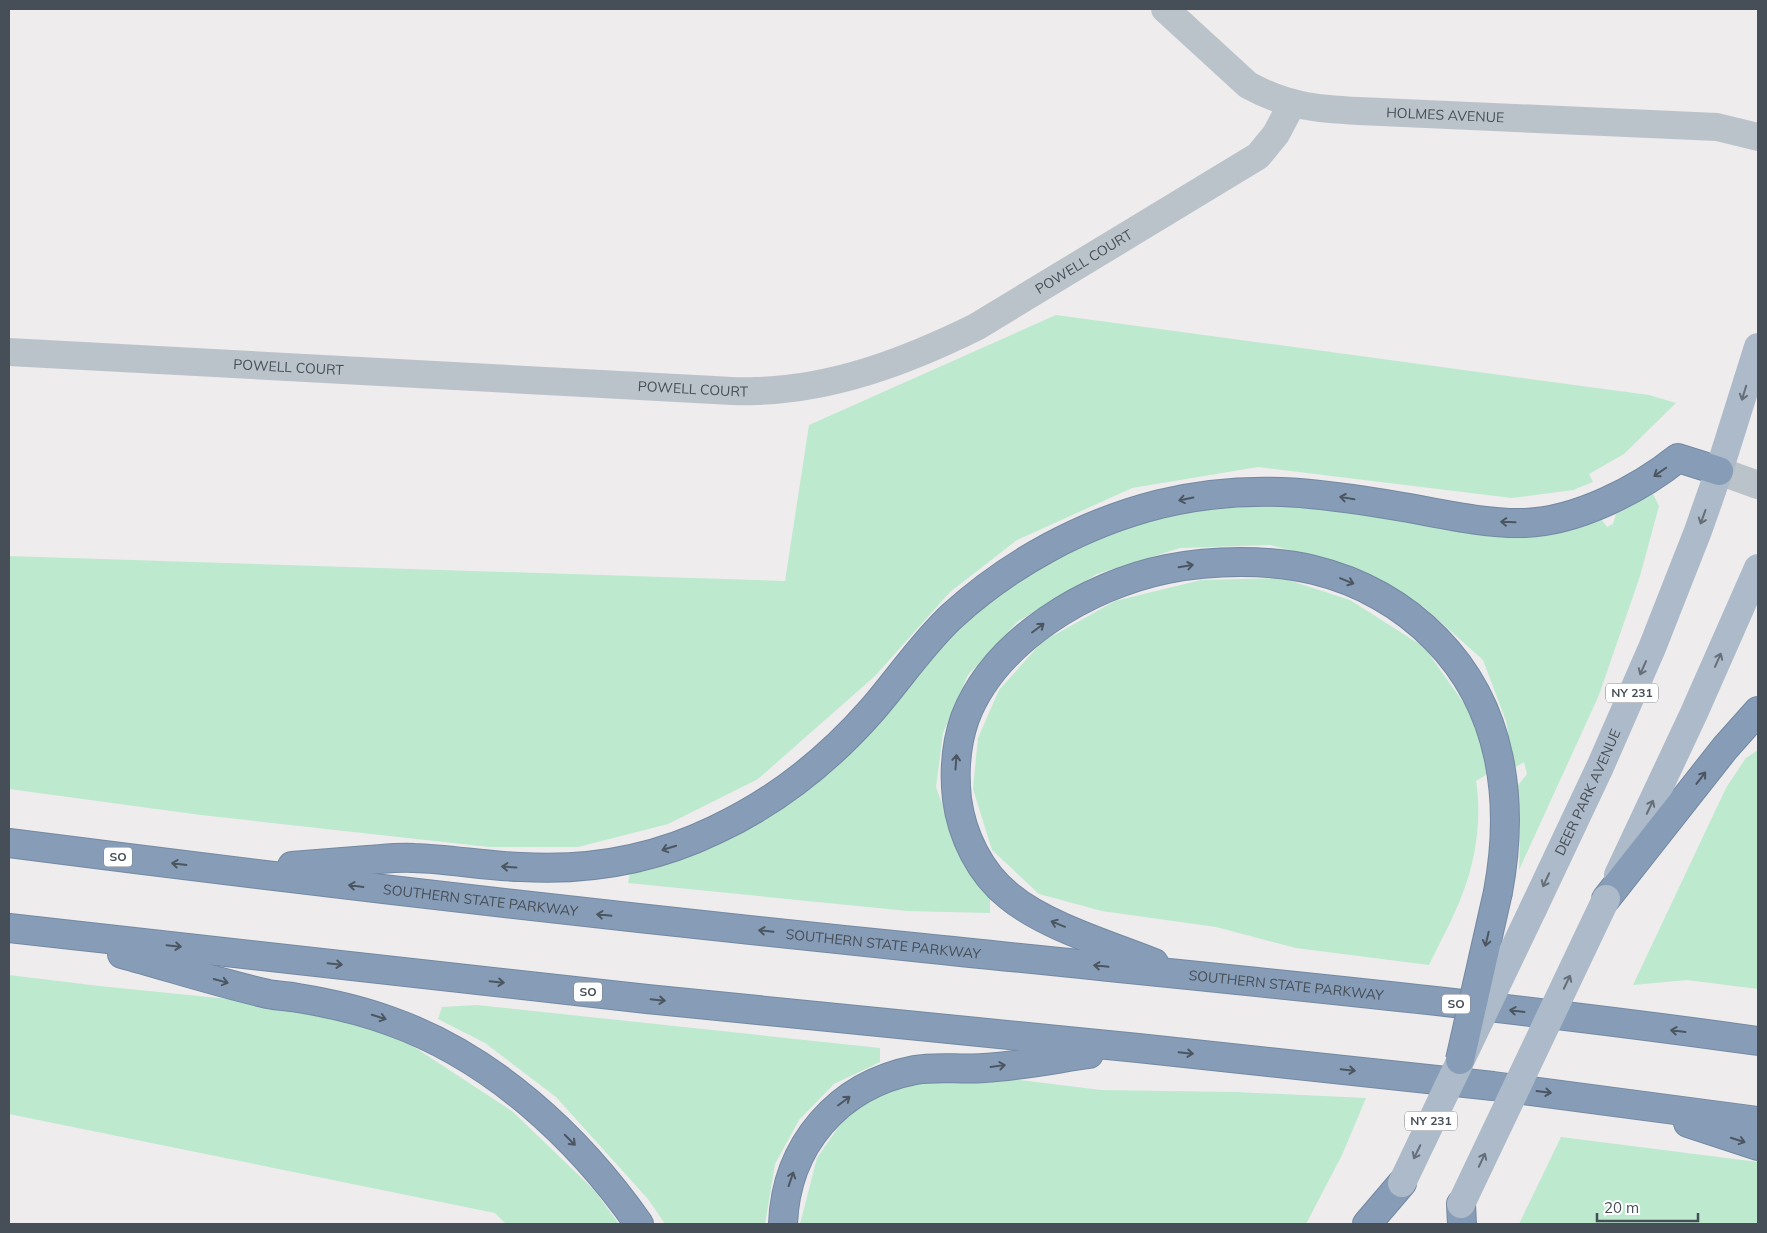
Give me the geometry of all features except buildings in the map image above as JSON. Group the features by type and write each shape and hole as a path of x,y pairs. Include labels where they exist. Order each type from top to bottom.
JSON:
{"highway":[{"path":"228,870 411,857 500,866 561,868 624,861 681,845 715,831 748,814 781,793 814,767 848,736 873,709 925,645 950,618 1013,569 1081,532 1115,517 1156,505 1218,494 1266,491 1343,497 1473,519 1528,523 1554,519 1602,502 1657,475 1678,458 1719,471"},
{"path":"1185,975 1052,922 1010,897 993,880 978,860 968,838 959,810 956,789 956,764 965,718 975,697 998,665 1021,642 1039,626 1063,610 1114,584 1167,569 1196,564 1221,563 1281,564 1313,570 1343,579 1371,591 1400,608 1424,627 1445,648 1464,672 1479,698 1498,751 1506,806 1503,866 1460,1060"},
{"path":"1606,899 1725,748 1758,710"},
{"name":"SOUTHERN STATE PARKWAY","path":"9,843 587,913 1517,1011 1758,1042"},
{"name":"SO","path":"9,928 647,998 1493,1086 1758,1120"},
{"path":"38,931 270,994 346,1007 392,1021 436,1041 485,1070 556,1126 595,1167 639,1224"},
{"path":"1727,1037 1758,1034"},
{"path":"783,1224 791,1178 810,1136 832,1111 859,1090 876,1082 914,1070 935,1067 982,1068 1138,1048"},
{"path":"1625,1102 1758,1146"},
{"path":"1367,1224 1402,1182"}],"main road":[{"name":"DEER PARK AVENUE","path":"1382,1224 1600,767 1652,648 1698,532 1758,347"},
{"path":"1458,1218 1694,713 1758,568"}],"street":[{"name":"HOLMES AVENUE","path":"1165,9 1248,85 1292,104 1313,108 1359,111 1717,127 1758,137"},
{"name":"POWELL COURT","path":"9,352 714,390 756,391 797,387 830,381 886,366 932,349 976,327 1258,156 1276,134 1292,104"},
{"path":"1719,471 1758,485"}],"green space":[{"path":"1056,315 1649,395 1676,403 1624,454 1589,474 1593,482 1573,490 1512,498 1258,467 1132,488 1017,540 950,592 875,676 758,779 668,824 578,847 489,847 201,815 9,789 9,556 785,581 809,425"},
{"path":"1653,494 1659,506 1640,576 1599,695 1519,870 1520,832 1515,789 1527,774 1524,762 1514,768 1506,721 1483,660 1424,607 1346,565 1270,545 1180,548 1097,574 1017,622 968,675 943,733 936,787 962,861 990,899 990,913 908,911 628,883 631,867 683,852 915,675 977,608 1029,570 1109,529 1195,508 1271,503 1551,531 1602,520 1607,527 1613,524 1616,514"},
{"path":"1282,578 1350,600 1424,647 1475,719 1489,773 1476,781 1478,824 1467,882 1451,922 1429,965 1296,948 1216,927 1102,911 1039,894 992,850 973,789 978,738 999,690 1042,642 1115,601 1201,580"},
{"path":"1758,750 1758,989 1687,980 1633,985 1726,788 1746,758"},
{"path":"9,975 317,1008 411,1045 512,1111 594,1190 619,1224 506,1224 495,1213 9,1114"},
{"path":"477,1005 880,1048 880,1062 834,1084 799,1120 775,1164 765,1224 665,1224 648,1199 556,1097 485,1043 438,1019 442,1007"},
{"path":"955,1072 1101,1090 1235,1092 1366,1098 1342,1155 1306,1224 800,1224 817,1158 848,1113 898,1080"},
{"path":"1561,1137 1758,1162 1758,1224 1519,1224"}]}
